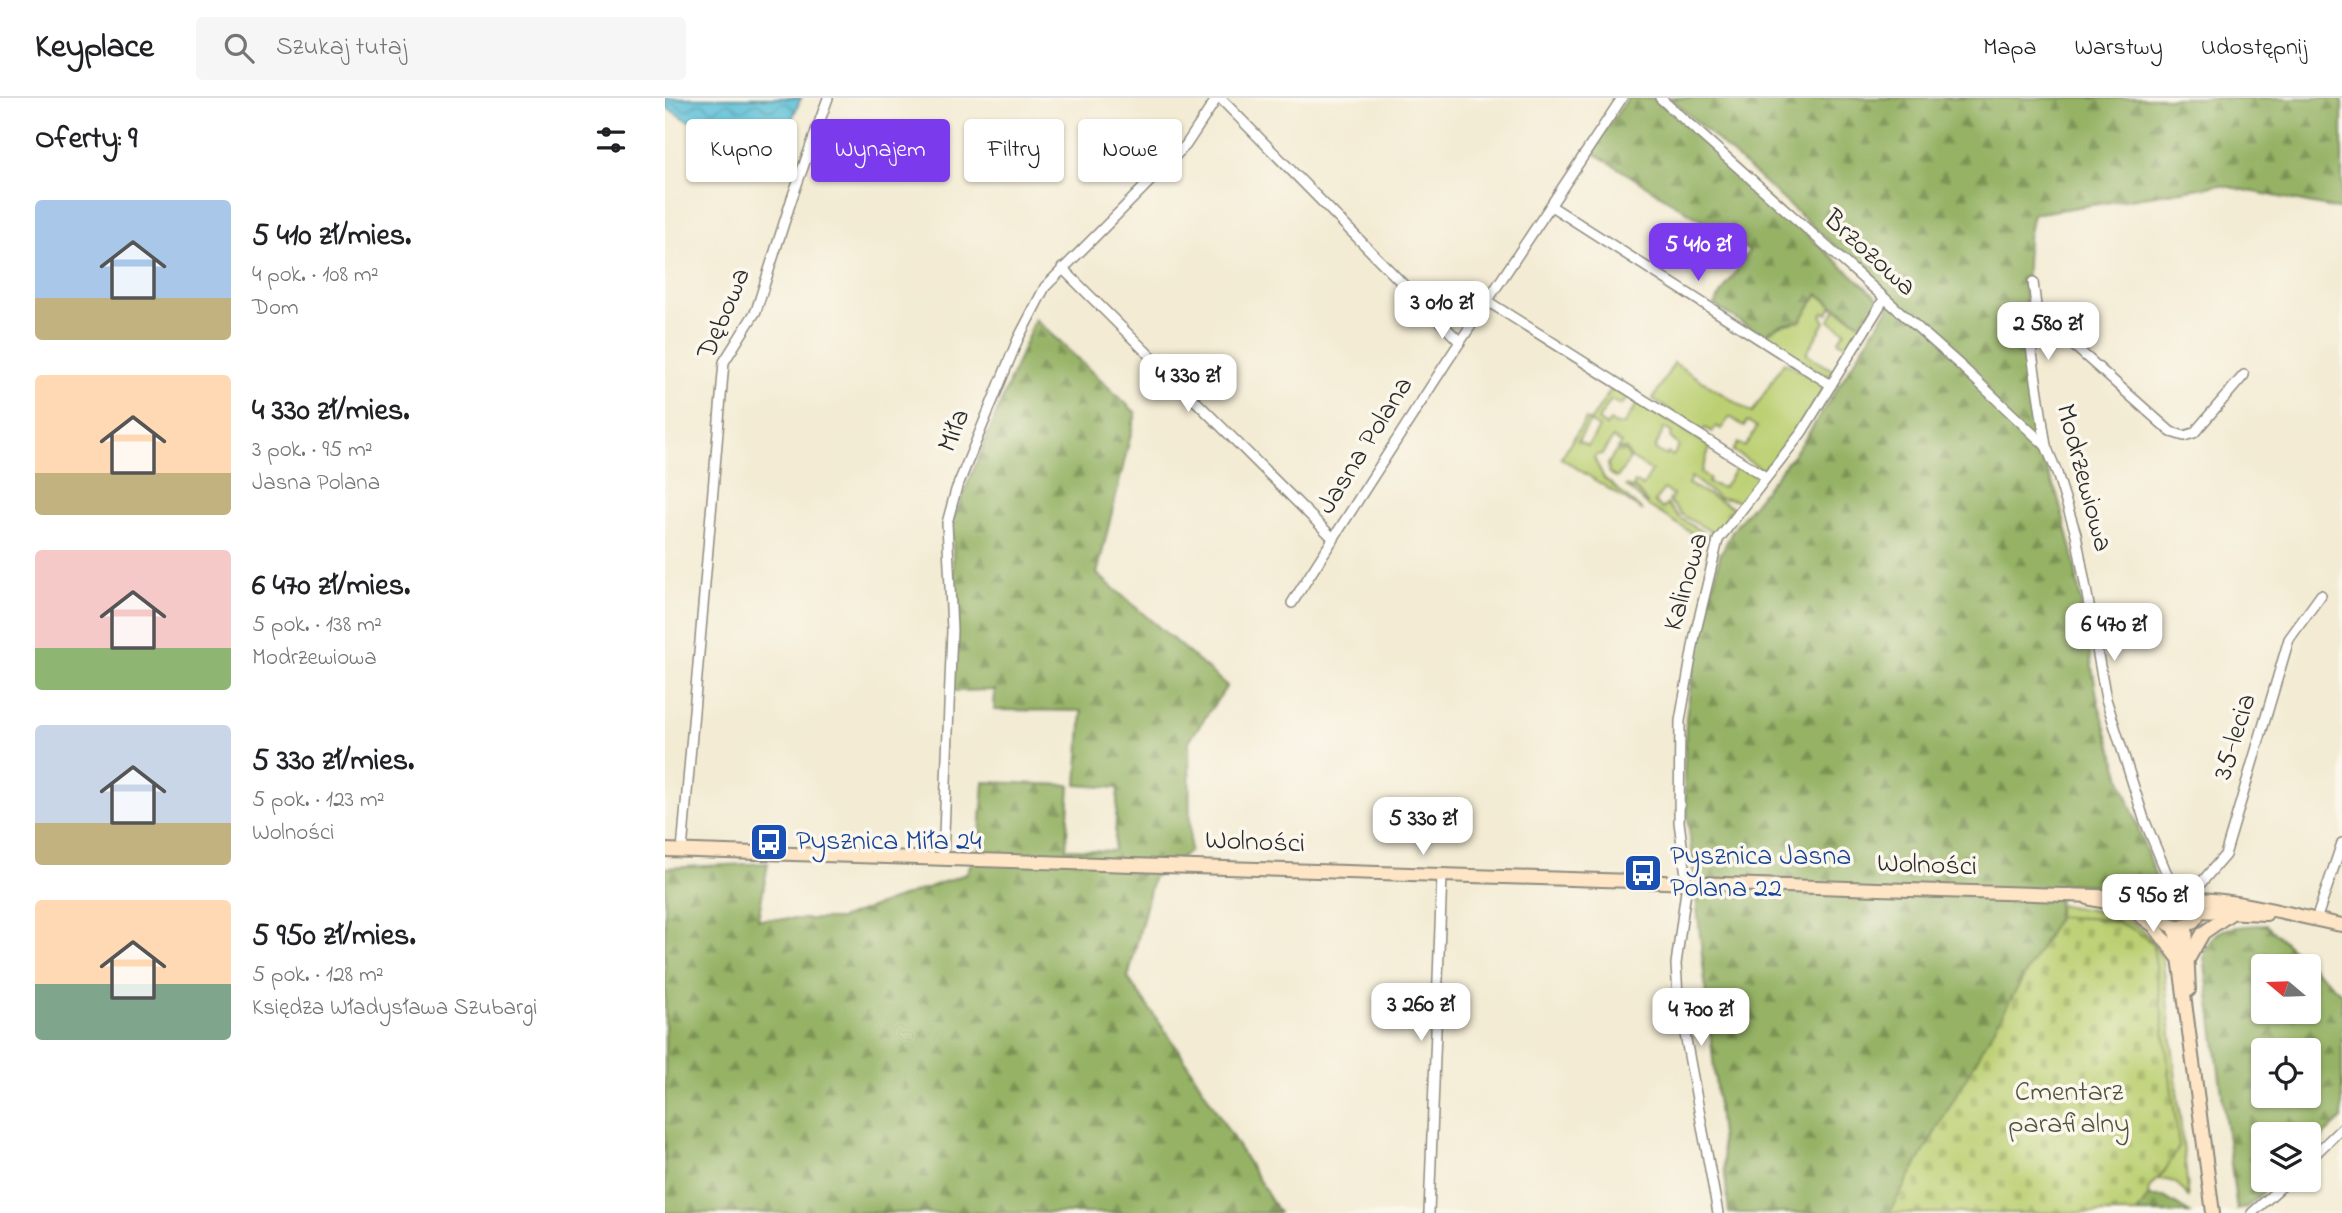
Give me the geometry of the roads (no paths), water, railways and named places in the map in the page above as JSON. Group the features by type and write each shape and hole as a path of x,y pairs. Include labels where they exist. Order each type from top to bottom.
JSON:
{"street":[{"name":"Dębowa","path":"682,851 724,362 756,311 828,98"},
{"name":"Miła","path":"943,859 952,630 947,523 956,489 1018,339 1045,287 1186,145 1218,98"},
{"path":"1218,98 1460,342"},
{"name":"Jasna Polana","path":"1292,603 1460,342 1622,98"},
{"name":"Brzozowa","path":"1660,98 2046,446"},
{"path":"1551,206 1831,385"},
{"name":"Jasna Polana","path":"1062,268 1334,539"},
{"name":"Modrzewiowa","path":"2033,282 2039,330 2033,336 2031,346 2046,446 2076,534 2106,699 2144,819 2172,886"},
{"name":"Kalinowa","path":"1718,1213 1678,996 1676,964 1687,883 1679,822 1678,760 1686,680 1719,538 1796,439 1884,299"},
{"path":"1487,301 1766,477"},
{"path":"2039,330 2049,330 2064,337 2171,432 2184,436 2195,433 2244,375"},
{"name":"35-lecia","path":"2198,901 2225,855 2289,639 2321,595"},
{"path":"2316,920 2342,843"},
{"name":"Wolności","path":"665,850 2159,898"},
{"path":"1429,1213 1442,875"},
{"path":"2181,926 2164,921 2158,911 2159,898 2172,886 2186,886 2198,901 2233,912 2274,913"},
{"name":"Wolności","path":"2081,896 2158,911"},
{"path":"2198,901 2242,903 2274,913 2342,925"},
{"path":"2198,901 2181,926 2213,1213"},
{"path":"2128,907 2154,926 2184,959"},
{"path":"2184,959 2208,928 2233,912"},
{"path":"2321,1148 2342,1128"},
{"path":"2252,1213 2276,1192"}],"water":[{"path":"665,98 801,98 792,119 686,119 665,107"}],"place":[{"name":"Pysznica Miła 24","path":"769,842"},
{"name":"Pysznica Jasna Polana 22","path":"1643,873"}],"park label":[{"name":"Cmentarz parafialny","path":"2069,1109"}]}
